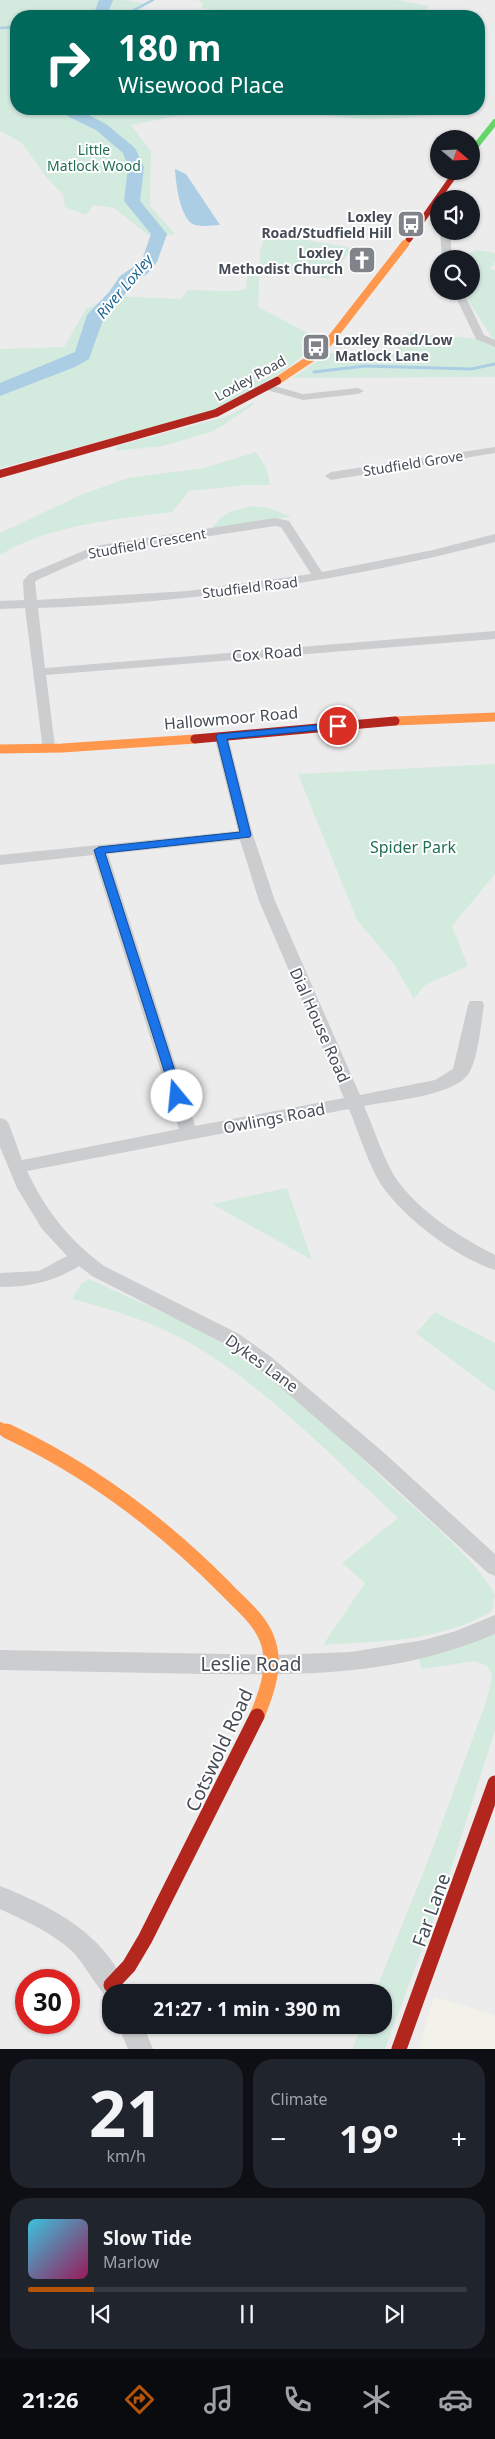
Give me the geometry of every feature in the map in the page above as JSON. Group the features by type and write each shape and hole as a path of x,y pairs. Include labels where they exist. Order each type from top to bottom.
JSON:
{"main road":[{"path":"480,141 495,122"},
{"name":"Loxley Road","path":"0,474 216,413 268,387 316,356 328,343 430,211"},
{"name":"Hallowmoor Road","path":"0,749 221,736 376,722 495,717"},
{"name":"Cotswold Road","path":"0,1428 74,1464 108,1486 156,1523 243,1606 269,1645 271,1665 265,1698 254,1724 145,1939 116,1984"},
{"name":"Far Lane","path":"399,2049 495,1783"}],"street":[{"path":"462,300 480,337 495,344"},
{"path":"268,387 303,397 358,391"},
{"name":"Studfield Grove","path":"331,476 495,450"},
{"name":"Studfield Crescent","path":"48,747 29,581 33,577 89,552 269,522 285,524 319,578"},
{"name":"Studfield Road","path":"0,605 186,595 319,578 414,559 495,538"},
{"name":"Cox Road","path":"39,672 495,635"},
{"name":"Dial House Road","path":"221,736 246,835 267,901 389,1182 407,1204 454,1241 495,1263"},
{"path":"0,860 246,835"},
{"path":"99,850 189,1134"},
{"name":"Owlings Road","path":"16,1167 440,1085 452,1080 460,1073 464,1064 476,1005"},
{"name":"Dykes Lane","path":"0,1124 30,1198 61,1243 78,1258 98,1271 232,1339 263,1361 354,1438 492,1561"},
{"path":"0,1280 35,1280 49,1276 78,1258"},
{"name":"Leslie Road","path":"0,1660 271,1665 357,1663 406,1656 467,1637 495,1624"},
{"path":"0,1897 70,1934 95,1958 110,1984"},
{"path":"134,2034 141,2049"}],"shaded area":[{"path":"434,1997 495,2015 495,2049 419,2049"}],"green space":[{"name":"Little Matlock Wood","path":"0,0 124,0 147,4 138,10 10,10 10,115 181,115 131,125 151,151 150,206 175,234 152,238 114,208 94,205 86,215 65,207 63,195 47,178 21,142 0,131"},
{"path":"198,0 396,0 429,6 425,10 216,10 201,8 203,4"},
{"path":"325,115 427,115 389,119"},
{"path":"266,233 353,248 328,279 260,265 260,251"},
{"path":"480,250 495,253 495,262 490,269 495,270 495,342 468,300 480,300"},
{"path":"260,265 258,307 321,340 288,368 246,395 213,411 0,468 0,349 64,347 86,309 112,296 181,299 188,290 234,291 246,289 249,266"},
{"path":"410,332 478,339 495,345 495,377 292,378 330,353 394,353"},
{"path":"254,402 255,404 214,431 163,446 115,451 117,446 228,416"},
{"path":"256,452 267,469 270,485 247,485 189,491 172,512 105,521 62,530 41,536 0,555 0,533 83,494 128,478 204,468"},
{"path":"252,506 270,508 291,517 212,528 225,515"},
{"name":"Spider Park","path":"495,764 495,874 452,926 468,966 425,985 414,999 394,964 357,920 298,774"},
{"path":"287,1188 312,1260 212,1204"},
{"path":"89,1279 210,1336 248,1359 287,1389 463,1553 495,1594 492,1611 452,1629 431,1634 388,1641 323,1645 365,1583 342,1563 398,1518 281,1409 257,1389 205,1352 174,1334 141,1320 72,1299 81,1284"},
{"path":"435,1312 495,1343 495,1392 416,1333"},
{"path":"495,1634 495,1730 445,1888 392,2030 392,1984 378,1984 428,1861 487,1699 492,1676 487,1666 475,1661 422,1669 419,1659"},
{"path":"358,2034 391,2034 385,2049 352,2049"}],"water":[{"path":"175,169 186,174 220,225 205,226 191,223 184,212 179,198"}],"waterway":[{"name":"River Loxley","path":"102,10 106,0"},
{"path":"134,10 153,0"},
{"path":"0,28 10,27"},
{"name":"River Loxley","path":"0,390 69,363 83,355 96,315 115,296 126,280 142,269 151,258 159,234 132,201 136,167 130,151 101,127 76,115"},
{"path":"314,372 365,366 471,369 495,364"}],"traffic: fast":[{"path":"480,141 495,122"}],"traffic: slow":[{"path":"277,381 316,355 328,343 409,239"},
{"path":"395,721 495,717"},
{"path":"0,749 62,748 195,739"},
{"path":"0,1428 62,1459 90,1476 145,1515 196,1560 253,1616 267,1639 271,1659 270,1678 257,1716"}],"traffic: jam":[{"path":"409,239 451,180"},
{"path":"0,474 216,413 277,381"},
{"path":"195,739 395,721"},
{"path":"112,1984 129,1966 145,1939 257,1716"},
{"path":"399,2049 495,1783"}],"place":[{"name":"Loxley Road/Studfield Hill","path":"411,224"},
{"name":"Loxley Methodist Church","path":"362,260"},
{"name":"Loxley Road/Low Matlock Lane","path":"316,347"}],"route":[{"path":"177,1096 99,850 246,835 221,736 338,726"}]}
